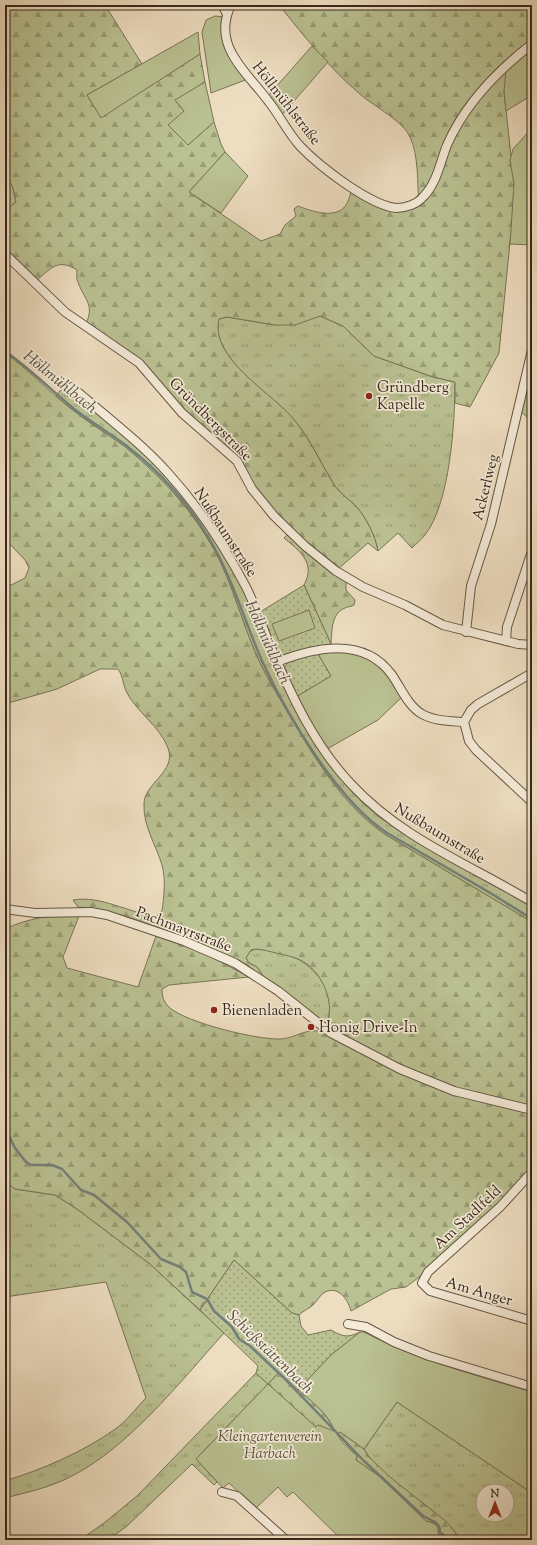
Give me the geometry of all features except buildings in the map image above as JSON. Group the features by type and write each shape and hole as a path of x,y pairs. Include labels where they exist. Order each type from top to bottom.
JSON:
{"street":[{"path":"222,5 227,14"},
{"name":"Höllmühlstraße","path":"231,5 227,14 226,39 231,53 268,100 301,147 319,164 352,187 378,203 394,208 408,206 425,196 436,176 453,134 482,91 500,70 532,44"},
{"name":"Gründbergstraße","path":"5,254 65,312 139,363 182,413 237,461 260,500 305,546 336,571 363,587 405,605 435,622 466,632 532,645"},
{"name":"Ackerlweg","path":"466,632 472,586 491,524 532,350"},
{"name":"Nußbaumstraße","path":"72,387 153,458 186,494 219,542 245,586 277,662 312,731 336,766 367,801 380,813 409,833 532,902"},
{"path":"506,641 507,627 532,550"},
{"path":"277,662 306,652 322,649 342,647 360,652 375,659 387,669 411,704 421,713 443,720 464,722"},
{"path":"532,673 478,704 471,710 464,722 469,741 476,750 532,802"},
{"name":"Pachmayrstraße","path":"5,909 35,913 91,912 106,915 184,941 235,963 278,991 331,1033 400,1069 454,1091 532,1110"},
{"name":"Am Stadlfeld","path":"422,1283 428,1272 500,1207 532,1172"},
{"name":"Am Anger","path":"422,1283 430,1291 532,1321"},
{"path":"348,1324 366,1327 394,1342 428,1356 532,1386"},
{"path":"222,1492 237,1496 286,1540"}],"green space":[{"path":"5,5 105,5 142,64 87,95 101,117 200,54 205,82 176,101 184,111 188,145 214,122 225,152 189,192 261,241 280,234 285,225 296,216 294,209 298,206 323,213 342,210 348,202 352,190 384,207 419,203 415,153 413,144 406,131 395,120 350,85 318,52 279,5 532,5 532,42 504,91 514,184 514,202 499,353 470,407 455,403 455,382 433,377 374,356 343,326 320,316 295,325 275,325 227,317 219,319 218,333 223,346 231,359 254,383 289,414 303,431 335,486 363,515 377,545 378,551 368,543 338,569 315,552 276,515 254,486 240,460 178,404 139,359 86,324 89,306 77,281 77,270 65,265 55,266 36,281 5,249 5,211 16,202 13,188 5,174"},
{"path":"215,16 225,17 224,26 248,79 211,93 202,32 206,20"},
{"path":"198,32 200,54 101,118 87,95"},
{"path":"312,46 328,62 281,116 268,96"},
{"path":"532,47 532,95 506,111 504,91 506,70"},
{"path":"205,82 214,122 188,145 168,125 184,111 175,100"},
{"path":"532,128 532,245 510,244 514,184 510,160 513,149"},
{"path":"225,152 248,176 221,213 189,192"},
{"path":"5,174 13,188 16,202 5,211"},
{"path":"320,316 343,326 374,356 433,377 455,382 452,440 440,503 433,521 425,535 412,548 398,533 378,551 372,533 363,515 335,486 303,431 289,414 254,383 231,359 223,346 218,333 219,319 227,317 275,325"},
{"path":"5,353 76,413 136,456 179,499 214,549 227,578 249,638 262,668 319,763 356,810 386,835 532,922 532,1168 517,1186 427,1271 406,1287 391,1289 351,1311 350,1306 344,1297 337,1291 332,1290 322,1294 314,1304 299,1315 292,1313 234,1260 200,1310 150,1264 77,1209 55,1195 15,1189 5,1181 5,929 23,922 41,918 79,916 63,957 67,968 138,987 156,936 204,953 249,977 169,985 162,989 164,1000 170,1008 179,1014 207,1025 240,1034 270,1039 281,1039 311,1031 322,1032 327,1024 329,1004 327,994 318,976 312,968 296,958 264,950 251,950 246,958 249,963 257,967 263,976 206,947 146,923 96,909 78,907 73,900 94,900 135,912 156,916 162,911 164,876 162,865 148,828 144,812 144,804 145,797 164,771 170,756 164,740 154,726 130,699 118,669 100,669 57,689 5,704 5,588 25,578 29,568 25,560 5,539"},
{"path":"532,361 532,423 523,413 519,413"},
{"path":"64,386 69,386 148,457 201,518 236,575 341,777 361,801 379,817 405,834 532,905 532,922 386,835 356,810 343,796 308,747 266,676 249,638 222,565 199,524 170,488 148,467 56,396"},
{"path":"288,534 346,580 346,590 355,600 354,605 340,610 337,614 333,623 331,644 304,585 308,570 307,564 301,553 284,538"},
{"path":"304,585 331,644 283,655 277,654 260,612"},
{"path":"309,610 315,628 279,641 272,624"},
{"path":"340,649 363,657 378,665 403,696 378,720 327,749 296,697 331,676 317,652"},
{"path":"317,652 331,676 296,697 284,669 288,661"},
{"path":"257,949 289,955 298,959 315,972 323,983 329,999 327,1026 263,976 257,967 249,963 246,958 248,954"},
{"path":"5,1181 15,1189 55,1195 77,1209 150,1264 224,1333 151,1414 110,1451 88,1467 66,1479 44,1488 5,1498 5,1481 47,1466 88,1446 118,1427 146,1398 106,1282 5,1297"},
{"path":"234,1260 292,1313 299,1315 301,1326 308,1335 331,1330 346,1336 360,1332 331,1355 298,1390 279,1372 268,1384 256,1373 258,1366 200,1310"},
{"name":"Kleingartenverein Harbach","path":"360,1332 364,1332 425,1359 532,1392 532,1493 397,1402 364,1449 340,1432 337,1434 343,1443 357,1456 356,1460 379,1476 426,1521 433,1523 438,1527 438,1533 446,1540 342,1540 293,1492 287,1497 278,1487 256,1508 229,1483 223,1488 196,1459 268,1384 316,1427 318,1425 334,1431 332,1425 324,1414 314,1403 298,1390 331,1355"},
{"path":"279,1372 319,1407 331,1424 334,1432 318,1425 316,1428 268,1384"},
{"path":"256,1373 268,1384 196,1459 217,1482 214,1485 192,1464 127,1526 108,1540 80,1540 104,1523 137,1496"},
{"path":"397,1402 532,1493 532,1540 461,1540 445,1521 390,1478 371,1459 364,1449"},
{"path":"340,1432 364,1449 368,1456 391,1478 447,1522 461,1540 446,1540 438,1533 438,1527 433,1523 426,1521 379,1476 356,1460 357,1456 337,1434"}],"waterway":[{"name":"Höllmühlbach","path":"5,351 31,371 73,408 118,439 148,464 160,475 191,511 208,537 224,567 255,646 272,683 315,755 350,800 368,818 387,833 532,919"},
{"name":"Schießstättenbach","path":"5,1135 8,1134 15,1148 26,1162 31,1165 52,1165 62,1169 81,1190 94,1195 127,1222 161,1259 180,1267 186,1272 192,1292 207,1299 214,1311 232,1327 239,1339 250,1346 283,1377 364,1461 422,1515 434,1521 440,1528 440,1532 449,1540"}],"place":[{"name":"Gründberg Kapelle","path":"369,396"},
{"name":"Bienenladen","path":"214,1010"},
{"name":"Honig Drive-In","path":"311,1027"}]}
